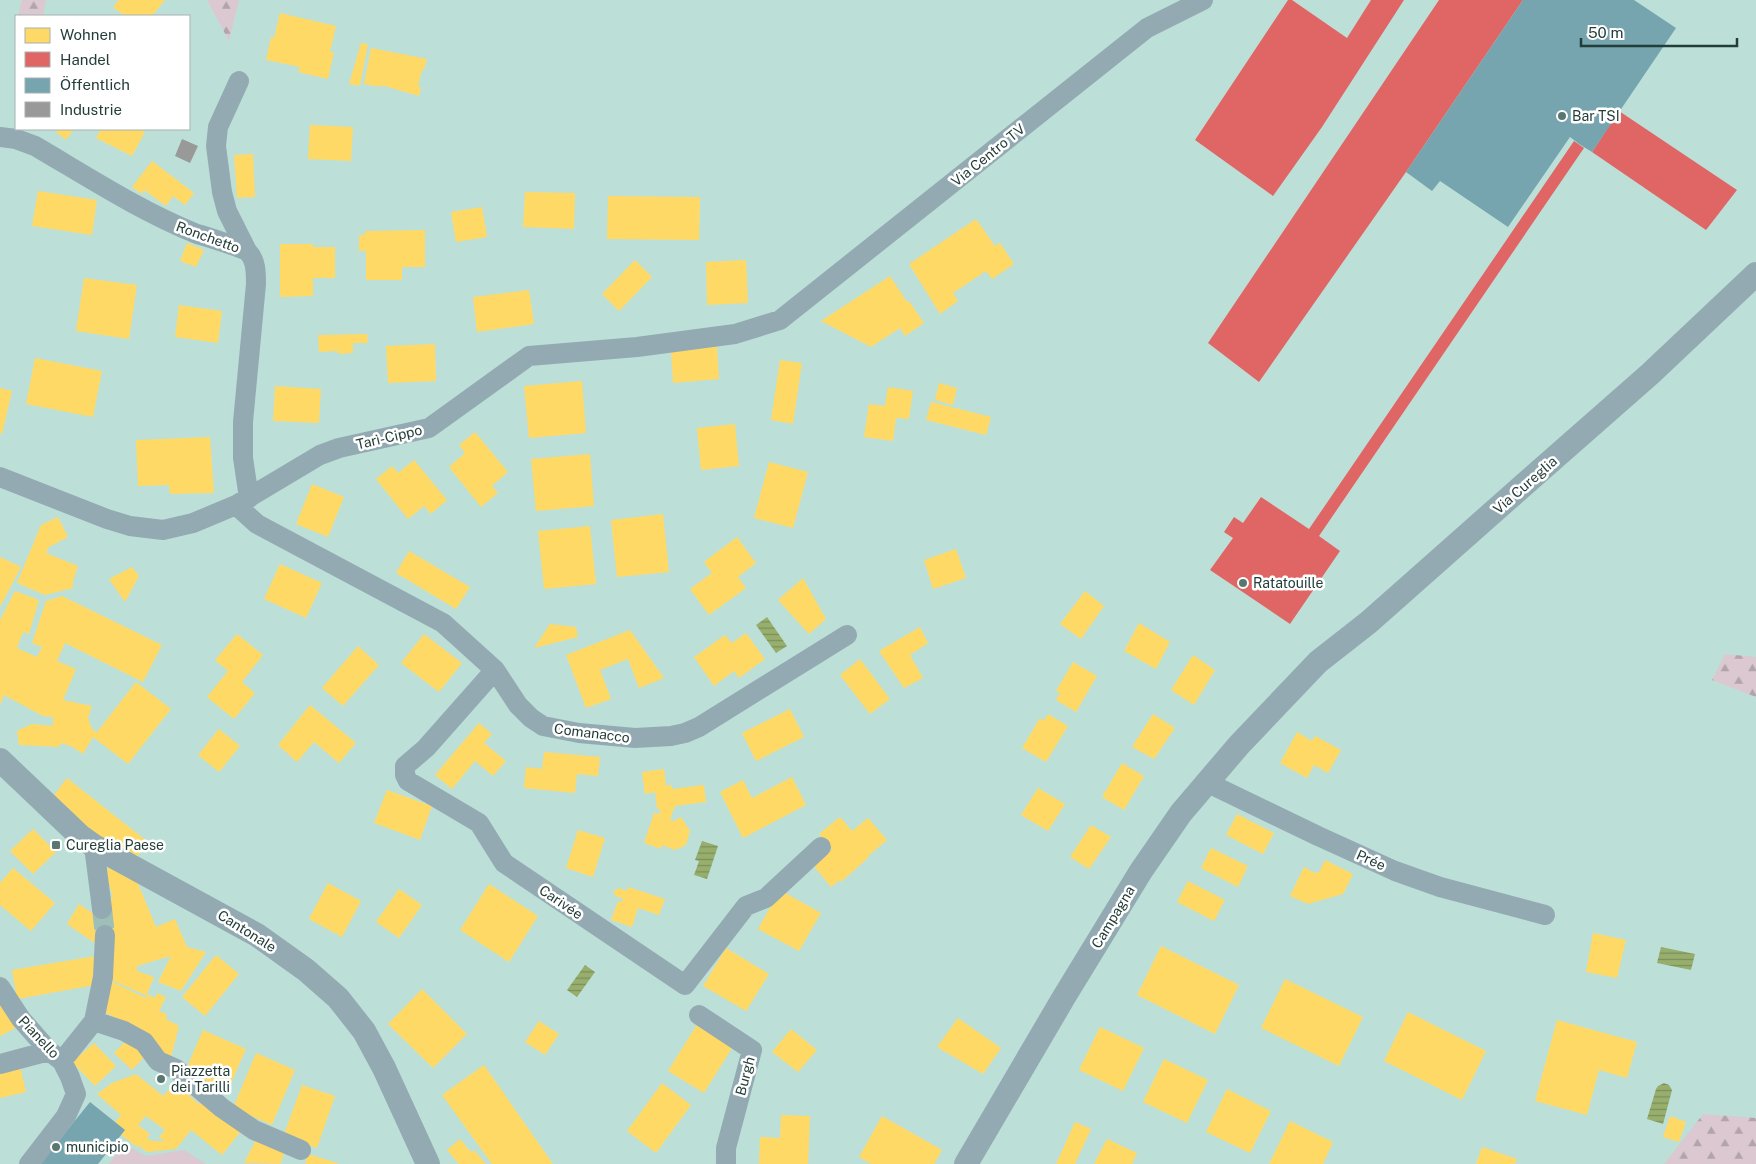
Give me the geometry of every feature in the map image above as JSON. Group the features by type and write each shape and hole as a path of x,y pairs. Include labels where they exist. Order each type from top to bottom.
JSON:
{"street":[{"name":"Via Centro TV","path":"780,320 1147,28 1203,0"},
{"path":"239,81 218,127 216,146 222,192 227,211 247,250"},
{"name":"Ronchetto","path":"0,137 16,139 35,146 166,222 223,244 247,250 254,260 256,278 243,422 243,501"},
{"name":"Via Cureglia","path":"1291,692 1318,662 1369,622 1539,472 1663,362 1756,274"},
{"name":"Tarì-Cippo","path":"0,477 107,519 130,526 163,530 193,523 243,501 320,455 339,448 429,428 529,356 637,346 735,334 780,320"},
{"name":"Comanacco","path":"243,501 257,524 443,623 495,670 518,705 531,718 544,726 579,733 635,738 654,738 685,733 700,727 847,635"},
{"name":"Carivée","path":"495,670 426,748 405,766 405,774 408,781 479,823 504,863 685,986 746,906 766,898 821,847"},
{"name":"Campagna","path":"966,1164 1064,997 1141,872 1181,813 1239,745 1291,692"},
{"name":"Cantonale","path":"0,760 70,828 94,846 257,935 306,970 338,998 364,1031 376,1053 428,1164"},
{"name":"Prée","path":"1206,782 1395,871 1440,887 1545,915"},
{"path":"94,846 102,909"},
{"path":"0,1064 55,1056 94,1021 103,977 105,935"},
{"name":"Pianello","path":"0,988 19,1016 55,1056 70,1077 76,1094 66,1116 29,1164"},
{"name":"Burgh","path":"699,1015 752,1050 726,1148 726,1164"},
{"path":"94,1021 124,1031 144,1042 158,1061 176,1069 222,1108 254,1130 302,1150"}],"green space":[{"path":"22,0 46,0 43,15 18,15"},
{"path":"207,0 239,0 229,41"},
{"path":"1725,654 1756,657 1756,697 1712,680"},
{"path":"1703,1114 1756,1118 1756,1164 1664,1164"},
{"path":"124,1144 146,1156 184,1150 206,1164 109,1164"}],"shaded area":[{"path":"767,617 787,646 776,653 756,625"},
{"path":"702,841 718,846 707,879 694,875 699,861 695,860"},
{"path":"1661,947 1695,954 1691,970 1657,963"},
{"path":"585,965 595,972 577,997 567,990"},
{"path":"1664,1083 1669,1085 1672,1090 1663,1124 1647,1119 1656,1089"}],"building: Wohnen":[{"path":"119,0 165,0 153,15 124,15 113,7"},
{"path":"280,13 336,26 330,52 334,52 328,79 298,72 300,67 266,60 271,37 274,38"},
{"path":"361,43 368,44 360,86 349,84"},
{"path":"371,48 427,59 418,86 421,87 419,96 381,85 381,87 364,84"},
{"path":"310,125 353,127 351,161 308,159"},
{"path":"57,130 73,130 66,140 56,132"},
{"path":"100,130 141,130 145,132 132,156 96,138"},
{"path":"253,154 255,197 237,198 234,155"},
{"path":"152,161 194,193 185,205 173,196 166,206 144,190 142,194 132,187"},
{"path":"38,191 97,200 92,235 32,226"},
{"path":"525,192 575,193 574,229 523,227"},
{"path":"608,196 700,197 699,240 607,239"},
{"path":"482,207 487,237 456,242 451,212"},
{"path":"976,219 995,246 1000,243 1014,264 992,279 986,271 953,293 958,301 940,314 909,264"},
{"path":"425,230 425,267 402,267 402,280 366,280 366,251 359,251 359,235 365,235 365,231"},
{"path":"187,243 204,250 196,267 180,261"},
{"path":"280,244 313,244 313,247 335,247 335,278 313,278 313,296 280,297"},
{"path":"635,260 652,277 619,311 602,294"},
{"path":"746,260 748,303 707,305 706,262"},
{"path":"890,276 924,323 905,336 900,328 871,347 821,321"},
{"path":"84,278 137,285 129,339 76,331"},
{"path":"529,290 534,324 477,332 473,297"},
{"path":"179,305 222,311 218,343 175,337"},
{"path":"367,334 368,343 353,343 353,353 338,354 338,351 319,352 318,335"},
{"path":"435,344 436,381 388,383 386,346"},
{"path":"717,346 719,379 673,383 671,350"},
{"path":"35,358 102,371 93,417 26,404"},
{"path":"780,360 802,363 793,424 771,420"},
{"path":"582,381 586,433 529,438 524,386"},
{"path":"939,383 957,388 953,405 935,400"},
{"path":"275,386 321,389 319,423 273,421"},
{"path":"888,387 913,391 909,419 896,418 893,441 864,437 869,404 885,406"},
{"path":"0,388 12,391 2,434 0,433"},
{"path":"931,402 991,417 986,435 926,420"},
{"path":"735,424 739,466 701,470 697,428"},
{"path":"475,432 508,472 492,486 498,493 481,507 449,467 465,453 459,445"},
{"path":"210,437 214,493 170,494 169,485 138,486 136,440"},
{"path":"590,454 594,506 536,511 531,459"},
{"path":"414,460 447,500 431,514 424,506 408,519 376,479 392,466 398,473"},
{"path":"769,462 808,472 793,528 754,518"},
{"path":"312,484 344,497 328,537 296,524"},
{"path":"663,514 669,572 617,577 611,520"},
{"path":"58,517 68,537 49,547 46,553 78,566 73,581 73,588 45,595 17,583 41,525"},
{"path":"590,526 596,584 544,589 538,531"},
{"path":"737,537 756,563 738,577 746,588 709,615 690,589 712,573 704,562"},
{"path":"956,549 966,578 933,589 924,560"},
{"path":"409,551 470,587 456,609 396,573"},
{"path":"0,557 21,567 0,607"},
{"path":"280,564 322,583 306,618 264,599"},
{"path":"132,567 139,576 125,602 109,579"},
{"path":"803,578 826,619 809,634 778,600"},
{"path":"15,591 39,600 29,634 23,632 17,648 37,657 42,647 32,643 46,601 62,596 162,645 143,682 65,643 57,661 76,669 63,700 92,706 88,718 92,729 97,732 136,682 171,709 128,764 93,737 83,754 71,746 60,743 60,747 19,745 17,731 32,724 53,726 53,717 43,716 4,695 0,705 0,620"},
{"path":"1085,591 1104,606 1081,639 1060,624"},
{"path":"1139,623 1170,642 1156,669 1124,651"},
{"path":"550,624 576,627 578,637 534,648"},
{"path":"920,627 928,643 910,655 923,678 904,688 879,651"},
{"path":"630,630 664,678 639,688 628,659 600,670 611,699 586,708 566,655"},
{"path":"746,633 765,659 739,678 734,671 714,686 694,657 725,635 732,643"},
{"path":"237,634 263,655 242,682 255,693 234,719 207,697 228,671 215,660"},
{"path":"424,634 462,663 439,692 401,663"},
{"path":"358,646 379,665 343,706 322,688"},
{"path":"1193,655 1215,670 1194,705 1171,690"},
{"path":"860,659 890,699 870,714 840,675"},
{"path":"1073,662 1097,676 1076,712 1056,700 1060,693 1056,691"},
{"path":"310,705 356,743 339,763 314,742 297,762 278,745"},
{"path":"790,709 804,737 756,761 742,733"},
{"path":"1048,714 1068,726 1046,762 1022,748 1040,718 1044,721"},
{"path":"1153,714 1175,728 1154,759 1132,747"},
{"path":"479,723 492,734 484,743 506,761 493,776 475,761 452,789 435,775"},
{"path":"219,729 240,746 219,772 198,755"},
{"path":"1297,732 1312,741 1315,736 1341,750 1328,773 1314,765 1307,778 1280,763"},
{"path":"544,752 600,757 598,776 577,774 575,793 524,788 526,767 542,769"},
{"path":"1122,763 1144,776 1124,810 1102,797"},
{"path":"664,769 666,786 672,785 672,789 704,785 706,802 675,806 670,820 674,821 681,817 690,831 686,845 675,850 662,845 661,849 644,843 654,813 660,814 659,808 657,809 655,792 645,794 642,772"},
{"path":"792,777 806,805 743,838 720,792 743,780 752,798"},
{"path":"67,778 148,842 138,856 95,834 54,795"},
{"path":"1038,788 1065,804 1048,831 1021,815"},
{"path":"387,790 432,806 420,840 374,823"},
{"path":"1237,814 1274,833 1263,854 1226,835"},
{"path":"840,817 852,831 868,818 887,840 841,882 840,880 831,887 813,865 832,849 819,834"},
{"path":"1091,825 1111,837 1089,869 1070,857"},
{"path":"33,829 56,852 33,874 10,851"},
{"path":"578,830 605,838 593,877 566,868"},
{"path":"1211,848 1248,866 1238,887 1201,868"},
{"path":"1325,860 1353,874 1343,894 1308,904 1290,896 1304,867 1315,873 1319,872"},
{"path":"121,866 134,874 156,927 175,919 187,947 206,952 181,991 158,982 171,956 137,966 137,971 154,977 147,994 155,998 157,993 166,997 159,1011 167,1014 166,1019 179,1026 171,1057 148,1046 118,1019 100,1010 108,980 146,998 147,996 111,980 99,946 67,924 79,904 92,913 93,908 113,897 104,869"},
{"path":"13,868 55,903 31,931 0,905 0,883"},
{"path":"1188,881 1225,900 1214,921 1177,902"},
{"path":"328,883 361,901 342,937 309,919"},
{"path":"489,884 538,916 509,962 460,930"},
{"path":"628,887 665,899 659,915 638,908 632,927 611,920 618,901 622,902 623,899 616,896 614,891 619,888 626,891"},
{"path":"399,889 422,905 399,938 376,922"},
{"path":"780,890 821,913 799,951 758,929"},
{"path":"1593,933 1626,940 1617,978 1586,972"},
{"path":"1161,946 1239,985 1215,1034 1137,995"},
{"path":"726,948 769,974 746,1011 703,986"},
{"path":"216,955 239,974 205,1016 182,997"},
{"path":"96,956 101,984 17,999 12,970"},
{"path":"1285,979 1363,1017 1339,1066 1261,1028"},
{"path":"422,989 467,1034 433,1068 388,1024"},
{"path":"0,992 21,1025 0,1036"},
{"path":"1408,1012 1486,1051 1462,1100 1384,1061"},
{"path":"701,1018 737,1040 704,1093 668,1071"},
{"path":"958,1018 1001,1048 983,1074 937,1047"},
{"path":"1557,1020 1637,1042 1627,1078 1599,1070 1587,1115 1535,1101"},
{"path":"539,1021 559,1034 545,1055 525,1042"},
{"path":"1100,1027 1144,1048 1123,1091 1079,1070"},
{"path":"791,1029 817,1050 798,1072 772,1052"},
{"path":"203,1030 246,1049 228,1090 185,1072"},
{"path":"131,1036 148,1053 132,1070 114,1053"},
{"path":"94,1043 116,1066 95,1086 72,1062"},
{"path":"256,1053 295,1070 272,1125 233,1108"},
{"path":"1164,1059 1208,1080 1187,1123 1143,1102"},
{"path":"20,1065 26,1092 0,1098 0,1069"},
{"path":"484,1065 553,1164 492,1164 442,1095"},
{"path":"136,1074 163,1096 175,1083 199,1104 205,1098 242,1130 222,1155 191,1130 176,1149 147,1152 121,1135 125,1130 115,1122 121,1115 97,1094 112,1083","holes":["146,1116 165,1130 159,1137 165,1141 152,1141 147,1138 150,1134 138,1125"]},
{"path":"662,1083 691,1105 656,1153 627,1131"},
{"path":"302,1085 335,1096 317,1148 283,1137"},
{"path":"1227,1089 1271,1111 1250,1153 1206,1132"},
{"path":"781,1115 810,1116 808,1164 759,1164 760,1137 780,1138"},
{"path":"882,1116 942,1150 934,1164 871,1164 859,1157"},
{"path":"1670,1116 1686,1122 1679,1142 1663,1137"},
{"path":"1290,1121 1333,1142 1323,1164 1269,1164"},
{"path":"1075,1122 1091,1129 1075,1164 1056,1164"},
{"path":"257,1138 285,1152 280,1164 244,1163"},
{"path":"460,1139 471,1152 474,1150 486,1164 459,1164 447,1150"},
{"path":"1107,1139 1137,1153 1132,1164 1094,1164"},
{"path":"1482,1147 1517,1159 1515,1164 1476,1164"},
{"path":"308,1154 340,1164 305,1164"}],"building: Handel":[{"path":"1288,0 1292,0 1347,38 1371,0 1404,0 1322,127 1273,196 1195,140"},
{"path":"1439,0 1523,0 1406,172 1259,382 1208,343"},
{"path":"1619,111 1737,190 1706,230 1592,152"},
{"path":"1574,141 1584,148 1319,536 1340,551 1290,624 1210,570 1233,538 1224,532 1234,517 1243,523 1261,497 1309,529"}],"building: Öffentlich":[{"path":"1523,0 1634,0 1676,28 1592,152 1570,137 1508,227 1440,181 1432,191 1406,172"},
{"path":"90,1102 125,1130 98,1164 40,1164"}],"building: Industrie":[{"path":"182,139 198,146 190,163 175,156"}],"tunnel":[{"path":"102,909 105,935"}],"place":[{"name":"Bar TSI","path":"1562,116"},
{"name":"Ratatouille","path":"1243,583"},
{"name":"Cureglia Paese","path":"56,845"},
{"name":"Piazzetta dei Tarilli","path":"161,1079"},
{"name":"municipio","path":"56,1147"}]}
